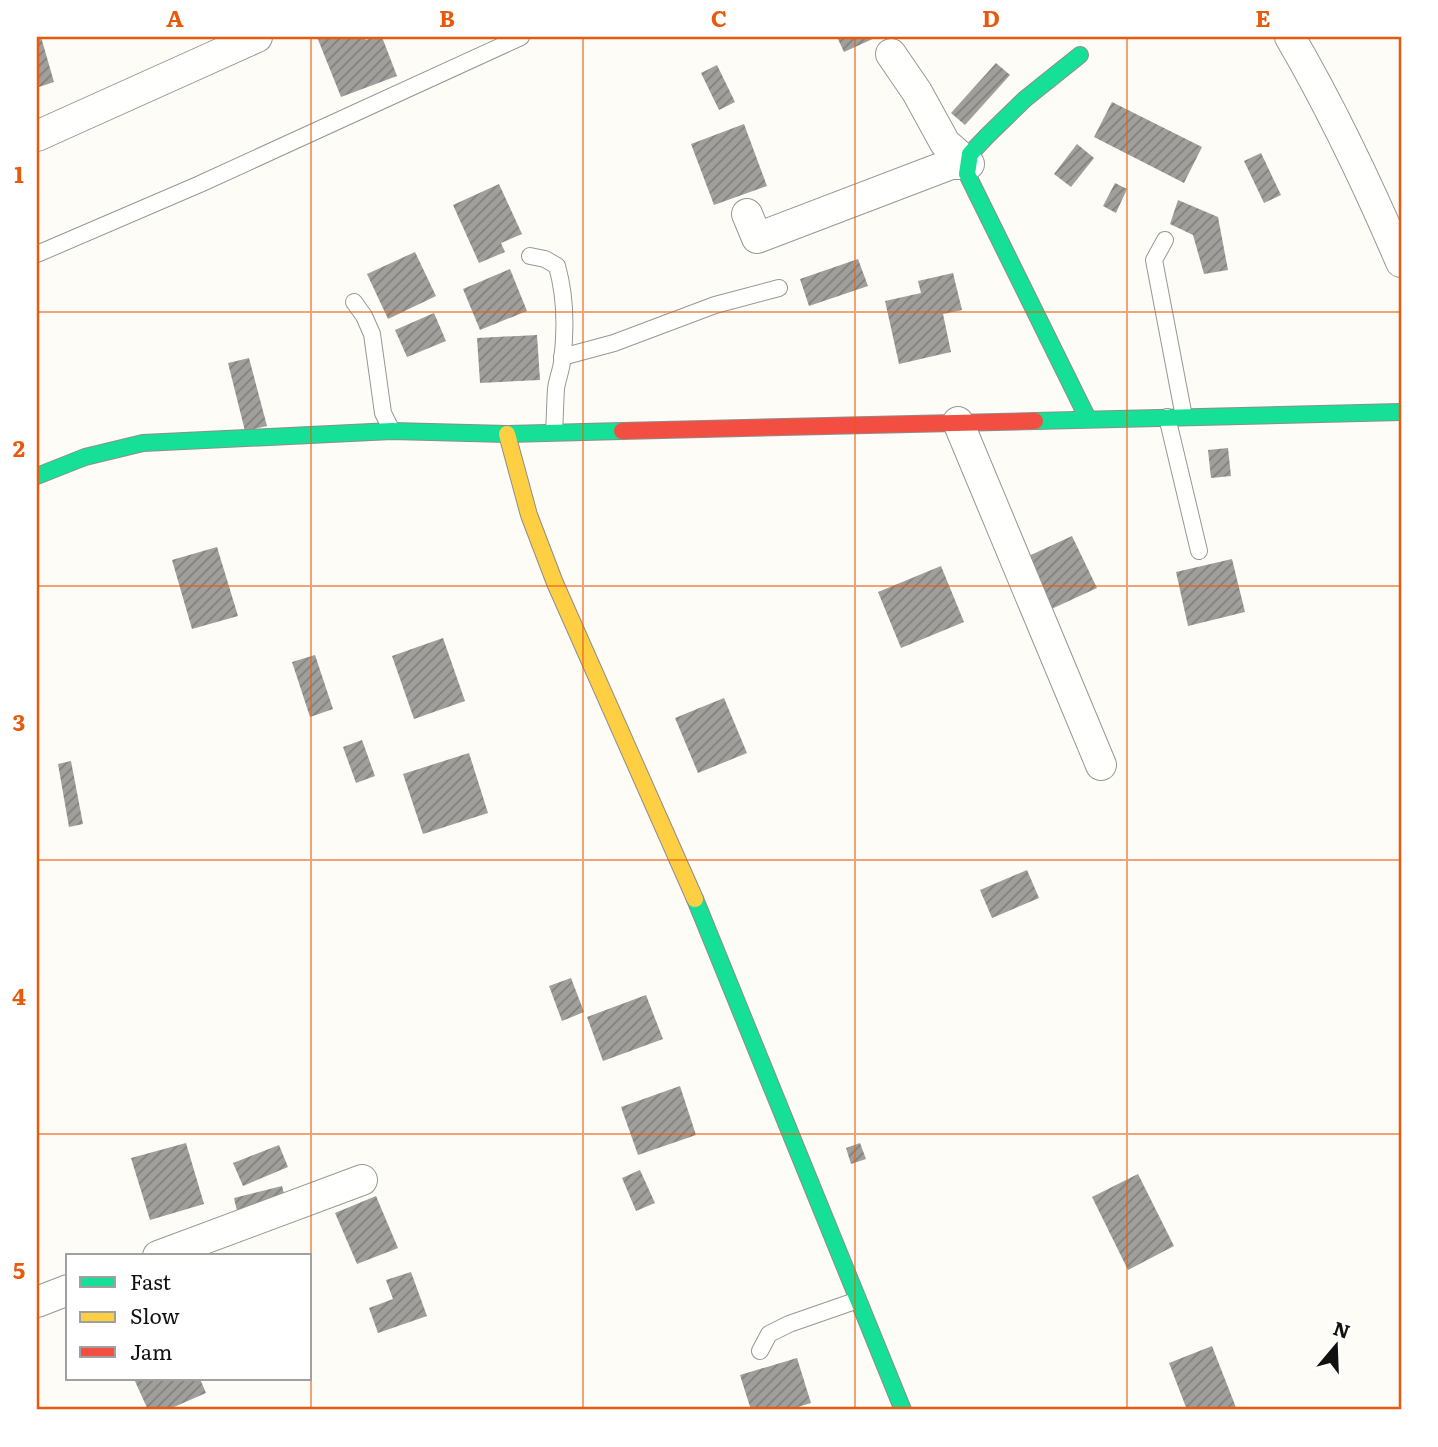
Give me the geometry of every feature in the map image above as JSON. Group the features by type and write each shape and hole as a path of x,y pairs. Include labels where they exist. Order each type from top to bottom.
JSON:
{"street":[{"path":"37,136 257,37"},
{"path":"1290,37 1344,138 1401,262"},
{"path":"891,54 917,92 945,143 969,164"},
{"path":"1080,55 1025,100 970,154 968,174 1088,419"},
{"path":"747,214 757,238 951,164 969,164"},
{"path":"37,476 85,457 143,443 392,431 507,434 1401,412"},
{"path":"958,422 1101,765"},
{"path":"507,434 529,515 555,583 702,915 903,1410"},
{"path":"163,1254 362,1180"},
{"path":"37,1302 66,1291"}],"lane":[{"path":"37,254 201,184 522,37"},
{"path":"1165,240 1154,260 1184,417"},
{"path":"530,256 557,265 560,278 565,315 562,357 556,387 554,432"},
{"path":"562,357 614,344 715,305 779,288"},
{"path":"354,302 372,334 383,413 392,431"},
{"path":"1167,417 1199,551"},
{"path":"760,1351 769,1334 789,1324 858,1300"}],"building":[{"path":"37,37 41,37 54,82 39,87 37,78"},
{"path":"317,37 365,37 366,40 382,37 397,76 341,97"},
{"path":"837,37 877,37 844,52"},
{"path":"996,63 1010,75 965,125 951,113"},
{"path":"717,65 735,102 719,110 701,73"},
{"path":"1112,102 1202,147 1184,183 1094,137"},
{"path":"744,124 767,186 714,205 691,144"},
{"path":"1077,144 1094,158 1071,187 1054,174"},
{"path":"1261,153 1281,195 1264,203 1244,161"},
{"path":"1115,183 1127,189 1116,213 1103,206"},
{"path":"499,184 522,234 501,243 505,252 479,263 453,205"},
{"path":"1178,200 1218,217 1228,270 1204,274 1193,235 1170,224"},
{"path":"415,252 436,296 388,319 367,274"},
{"path":"858,259 868,286 809,306 800,279"},
{"path":"510,269 527,311 480,330 463,289"},
{"path":"953,273 962,310 943,314 951,352 899,364 885,301 921,293 918,281"},
{"path":"434,313 446,341 407,357 395,330"},
{"path":"537,335 540,380 480,383 477,338"},
{"path":"249,358 267,426 245,431 228,363"},
{"path":"1228,448 1231,476 1211,478 1208,450"},
{"path":"1072,536 1097,588 1045,612 1020,560"},
{"path":"217,547 238,616 192,629 172,560"},
{"path":"1232,559 1245,612 1188,626 1176,572"},
{"path":"941,566 964,622 901,648 878,592"},
{"path":"443,638 465,701 414,719 392,656"},
{"path":"315,655 333,709 310,717 292,662"},
{"path":"724,698 747,753 698,773 675,718"},
{"path":"362,740 375,776 356,783 343,747"},
{"path":"469,753 488,813 423,834 403,774"},
{"path":"71,761 83,824 69,827 58,764"},
{"path":"1027,870 1039,898 992,918 980,890"},
{"path":"571,978 584,1012 562,1021 549,986"},
{"path":"646,995 663,1039 603,1061 587,1017"},
{"path":"680,1086 696,1135 638,1155 621,1107"},
{"path":"186,1143 204,1204 150,1220 131,1158"},
{"path":"860,1143 866,1159 851,1164 846,1148"},
{"path":"279,1145 288,1167 243,1186 233,1163"},
{"path":"640,1170 655,1203 636,1211 622,1178"},
{"path":"1138,1174 1174,1246 1128,1270 1092,1197"},
{"path":"282,1186 285,1197 237,1211 234,1198"},
{"path":"376,1196 398,1248 357,1264 335,1213"},
{"path":"411,1272 427,1316 378,1333 369,1308 393,1299 386,1280"},
{"path":"1212,1346 1237,1410 1187,1410 1169,1363"},
{"path":"797,1358 811,1403 788,1410 751,1410 740,1375"},
{"path":"134,1380 200,1380 206,1393 167,1410 148,1410"}],"traffic: fast":[{"path":"1080,55 1025,99 987,136 970,154 967,174 1088,419"},
{"path":"1035,421 1401,412"},
{"path":"37,476 85,457 143,443 392,431 507,434 622,431"},
{"path":"695,899 903,1410"}],"traffic: slow":[{"path":"507,434 529,515 555,583 695,899"}],"traffic: jam":[{"path":"622,431 1035,421"}]}
